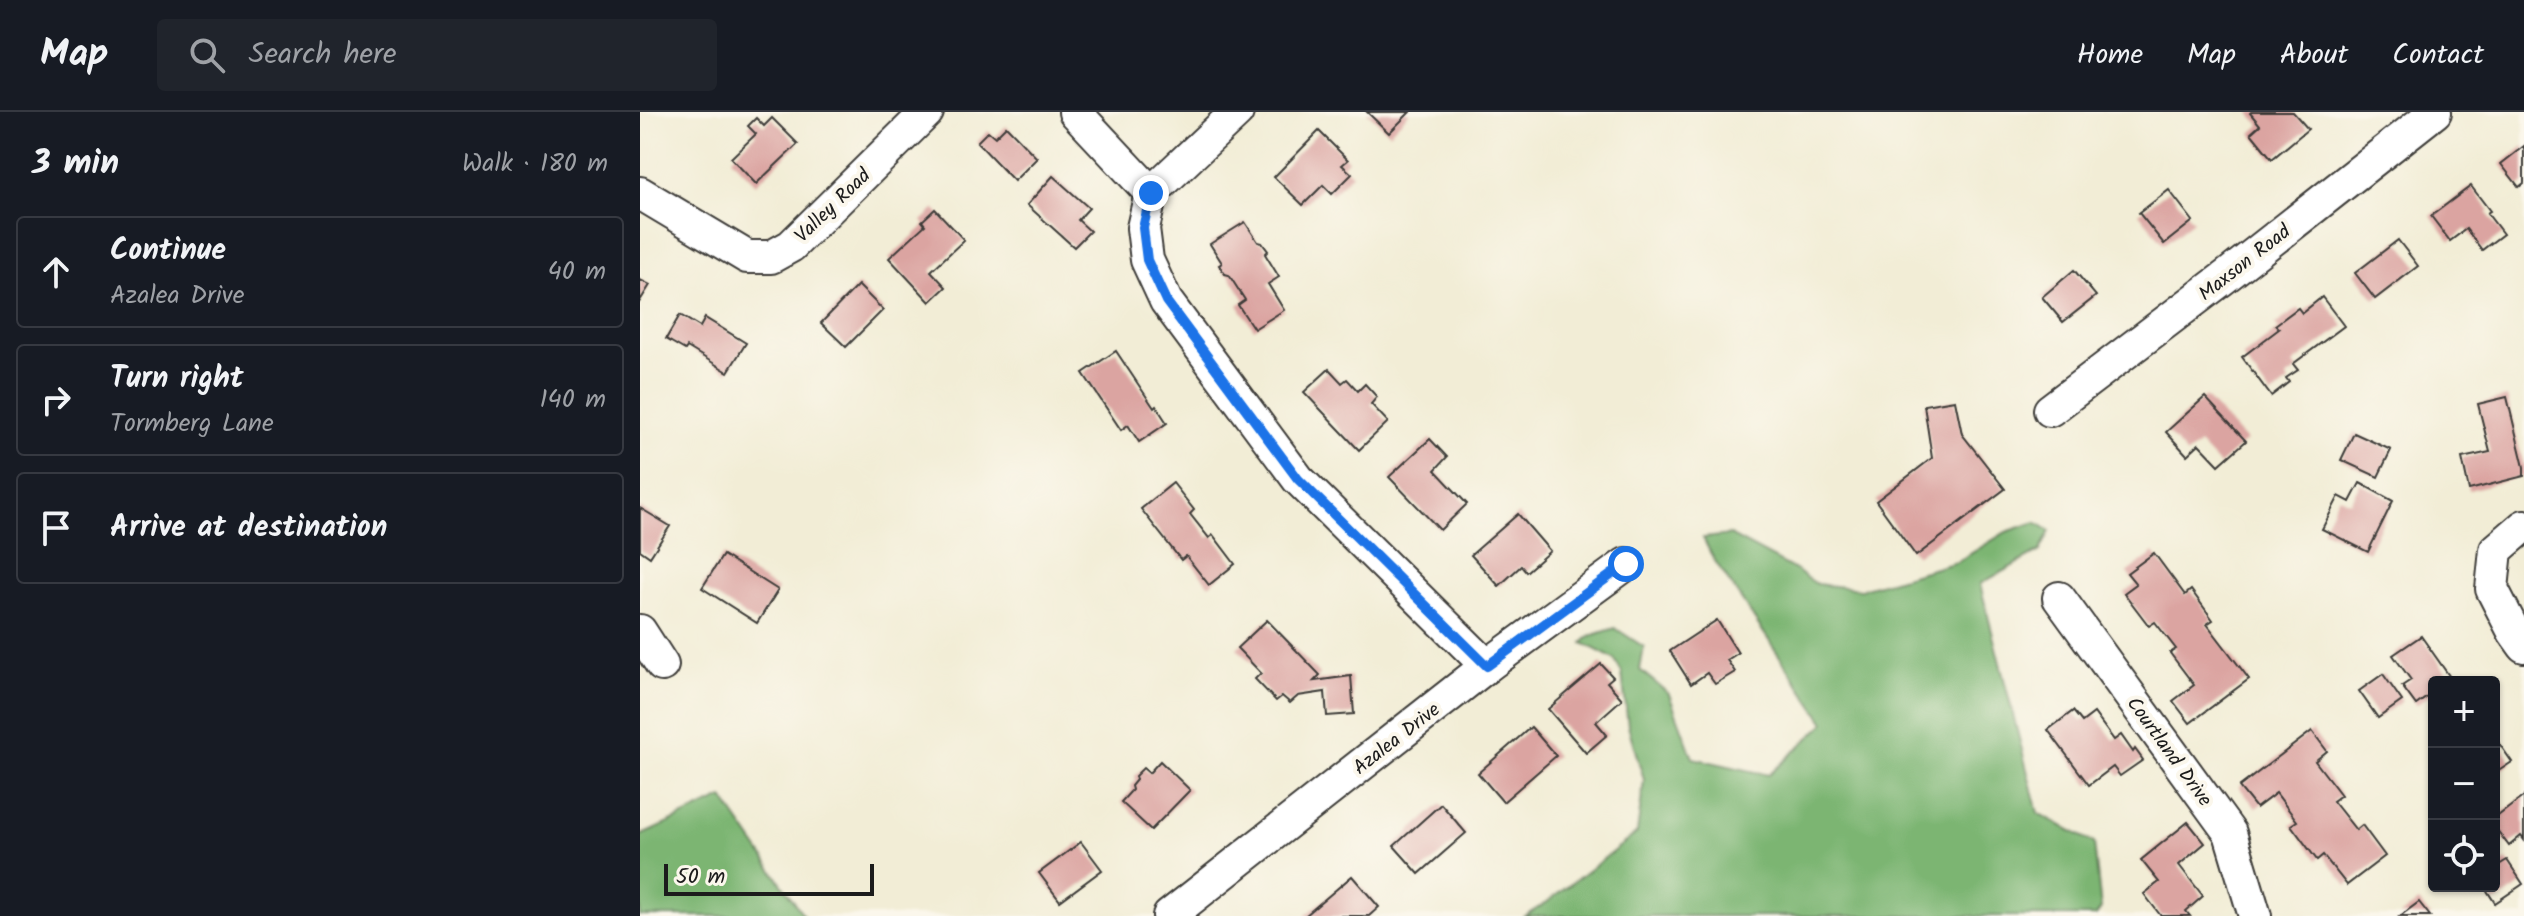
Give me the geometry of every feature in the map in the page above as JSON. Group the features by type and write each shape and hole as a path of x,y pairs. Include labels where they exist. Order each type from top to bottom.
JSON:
{"street":[{"name":"Valley Road","path":"640,193 747,257 771,257 791,246 927,112"},
{"path":"1075,112 1151,193"},
{"path":"1237,112 1151,193 1143,228 1147,260 1166,301 1298,479 1487,666"},
{"name":"Maxson Road","path":"2050,410 2435,112"},
{"path":"2524,526 2496,550 2492,589 2524,646"},
{"name":"Azalea Drive","path":"1169,916 1487,666 1626,564"},
{"name":"Courtland Drive","path":"2059,598 2230,833 2255,916"},
{"path":"640,631 662,665"}],"green space":[{"path":"2036,522 2050,531 2040,551 1980,584 2038,813 2094,843 2101,909 2096,916 1525,916 1637,833 1644,780 1628,726 1622,673 1614,659 1583,643 1590,636 1615,628 1644,647 1640,670 1669,694 1693,758 1769,775 1825,723 1713,558 1703,538 1730,535 1817,584 1861,589 1957,562 2006,532"},
{"path":"723,798 804,916 640,916 640,836"}],"building":[{"path":"1367,112 1410,112 1389,133"},
{"path":"2251,112 2293,112 2308,129 2272,159 2251,133 2260,125"},
{"path":"756,118 764,126 772,118 798,144 756,184 731,158 756,134 748,126"},
{"path":"1006,126 1037,158 1014,181 977,142 988,131 995,137"},
{"path":"1319,131 1348,160 1342,165 1352,174 1332,194 1323,185 1303,205 1274,177"},
{"path":"2524,146 2524,183 2519,187 2501,164"},
{"path":"1053,176 1089,208 1078,220 1090,231 1074,247 1027,205"},
{"path":"2471,186 2503,234 2482,250 2466,229 2450,241 2431,216"},
{"path":"2169,190 2193,221 2164,244 2139,213"},
{"path":"935,209 964,240 931,271 946,287 930,302 889,258 925,225 922,221"},
{"path":"1245,222 1268,251 1265,254 1279,277 1268,284 1284,310 1254,329 1238,305 1245,300 1219,265 1222,263 1210,244"},
{"path":"2398,240 2418,266 2375,299 2355,273"},
{"path":"2074,270 2096,296 2063,322 2042,297"},
{"path":"640,280 650,285 640,301"},
{"path":"858,285 883,310 846,347 821,323"},
{"path":"2322,297 2344,326 2293,364 2298,370 2286,378 2289,382 2271,396 2242,357 2279,329 2275,325 2298,308 2302,313"},
{"path":"680,315 700,327 705,318 746,343 728,372 687,347 685,350 666,339"},
{"path":"1116,351 1167,423 1139,442 1128,425 1121,430 1083,373"},
{"path":"1329,369 1342,383 1347,379 1358,391 1365,384 1377,397 1371,404 1388,422 1359,450 1304,392"},
{"path":"2205,397 2246,441 2219,465 2199,444 2187,455 2166,432"},
{"path":"2507,397 2524,476 2469,490 2462,458 2490,452 2478,404"},
{"path":"1955,400 1962,434 2005,489 1916,556 1876,501 1932,458 1924,405"},
{"path":"2354,433 2391,450 2378,477 2341,460"},
{"path":"1430,439 1447,457 1435,470 1467,504 1440,530 1389,477"},
{"path":"1173,483 1194,510 1190,514 1209,538 1213,535 1235,564 1209,585 1186,556 1181,560 1141,509"},
{"path":"2360,483 2393,501 2368,552 2322,529 2339,496 2350,502"},
{"path":"640,508 670,526 650,557 640,550"},
{"path":"1518,514 1550,551 1526,572 1521,566 1499,586 1471,555"},
{"path":"2154,553 2185,595 2191,590 2213,620 2207,624 2249,679 2190,723 2173,701 2194,685 2170,653 2176,649 2155,622 2149,626 2124,593 2136,584 2127,573"},
{"path":"723,555 778,590 757,623 702,588"},
{"path":"1267,620 1320,675 1314,681 1351,676 1354,714 1327,716 1325,692 1298,696 1290,703 1282,696 1276,701 1255,679 1261,673 1237,648"},
{"path":"1717,620 1738,653 1727,660 1735,672 1715,684 1707,673 1691,684 1670,651"},
{"path":"2421,636 2449,676 2428,676 2428,696 2416,705 2402,686 2411,680 2393,655"},
{"path":"1601,664 1613,677 1607,682 1622,699 1596,722 1607,735 1586,753 1548,709"},
{"path":"2383,674 2402,701 2378,718 2359,691"},
{"path":"2073,711 2082,722 2094,713 2114,740 2121,735 2143,760 2120,776 2113,767 2089,785 2048,730"},
{"path":"1531,727 1556,756 1503,802 1478,773"},
{"path":"2312,731 2327,751 2315,761 2341,795 2333,801 2356,830 2362,825 2385,856 2347,885 2323,855 2317,860 2291,825 2297,821 2276,793 2256,808 2239,787"},
{"path":"2500,745 2512,762 2500,770"},
{"path":"1160,761 1190,790 1151,830 1121,802 1132,790 1135,776 1143,768 1149,773"},
{"path":"2524,796 2524,840 2521,836 2509,846 2500,834 2500,814"},
{"path":"1441,804 1466,833 1419,874 1394,846"},
{"path":"2188,822 2205,843 2179,865 2203,896 2186,911 2190,916 2161,916 2144,894 2159,882 2141,860"},
{"path":"1081,842 1102,870 1060,901 1039,873"},
{"path":"2507,860 2523,884 2495,903 2488,892 2500,892 2500,864"},
{"path":"1352,876 1379,907 1369,916 1305,916"},
{"path":"2419,902 2430,916 2400,916"}],"route":[{"path":"1151,193 1143,228 1147,260 1166,301 1298,479 1487,666 1626,564"}]}
